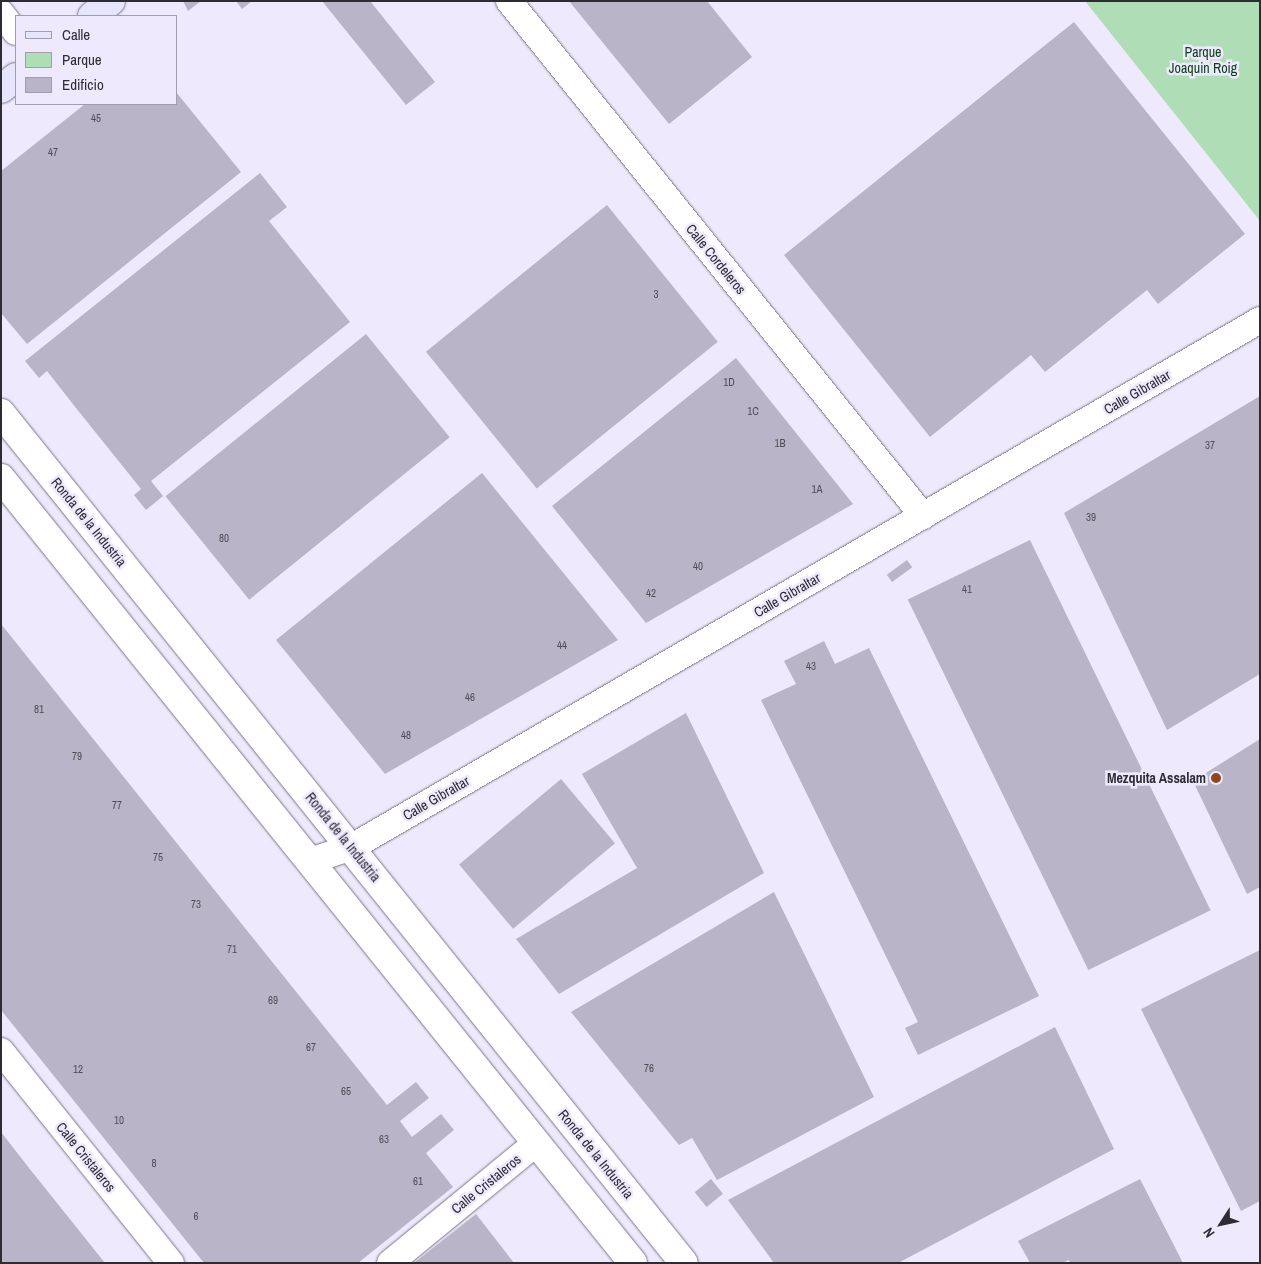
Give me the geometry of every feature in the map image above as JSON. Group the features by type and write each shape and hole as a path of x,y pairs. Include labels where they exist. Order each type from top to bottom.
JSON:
{"main road":[{"path":"93,15 111,1"},
{"path":"1,89 15,78"}],"street":[{"name":"Calle Cordeleros","path":"509,1 922,516"},
{"path":"1,13 15,31"},
{"name":"Calle Gibraltar","path":"310,861 352,847 1260,320"},
{"name":"Ronda de la Industria","path":"1,413 352,847 684,1263"},
{"path":"1,478 633,1263"},
{"name":"Calle Cristaleros","path":"1,1051 171,1263"},
{"name":"Calle Cristaleros","path":"390,1263 536,1143"}],"green space":[{"name":"Parque Joaquin Roig","path":"1085,1 1260,1 1260,221"}],"building":[{"path":"183,1 201,1 188,11"},
{"path":"236,1 252,1 242,9"},
{"path":"322,1 370,1 435,82 406,105"},
{"path":"569,1 707,1 752,57 669,124"},
{"path":"1074,22 1245,234 1158,304 1147,290 1045,372 1031,355 930,437 784,255"},
{"path":"178,94 241,172 27,344 1,313 1,171 84,105 178,105"},
{"path":"260,173 287,207 269,221 350,322 151,481 163,496 146,510 134,495 141,489 47,371 39,378 25,361"},
{"path":"607,205 718,342 537,488 426,352"},
{"path":"366,334 450,437 249,600 165,496"},
{"path":"736,358 853,504 646,623 552,506"},
{"path":"1260,396 1260,674 1167,730 1064,513"},
{"path":"482,473 618,640 385,774 276,640"},
{"path":"1030,540 1211,910 1088,970 908,600"},
{"path":"907,560 912,567 892,582 887,575"},
{"path":"1,624 387,1105 416,1082 429,1098 400,1121 412,1137 441,1114 454,1130 426,1153 453,1187 358,1263 204,1263 1,1010"},
{"path":"824,641 835,664 869,648 1039,996 918,1055 905,1028 918,1022 761,700 796,684 784,661"},
{"path":"686,713 764,873 559,994 516,939 637,868 582,774"},
{"path":"1260,739 1260,887 1247,894 1193,781"},
{"path":"561,779 615,843 513,929 459,864"},
{"path":"774,892 874,1097 717,1180 692,1138 679,1145 571,1012"},
{"path":"1260,950 1260,1201 1241,1211 1141,1009"},
{"path":"1055,1027 1114,1149 898,1263 774,1263 728,1200"},
{"path":"1,1132 29,1168 105,1263 1,1263"},
{"path":"711,1179 723,1194 707,1207 695,1192"},
{"path":"1140,1179 1183,1263 1070,1263 1069,1260 1062,1263 1030,1263 1018,1241"},
{"path":"476,1214 514,1263 414,1263"}],"place":[{"name":"Mezquita Assalam","path":"1216,778"}]}
